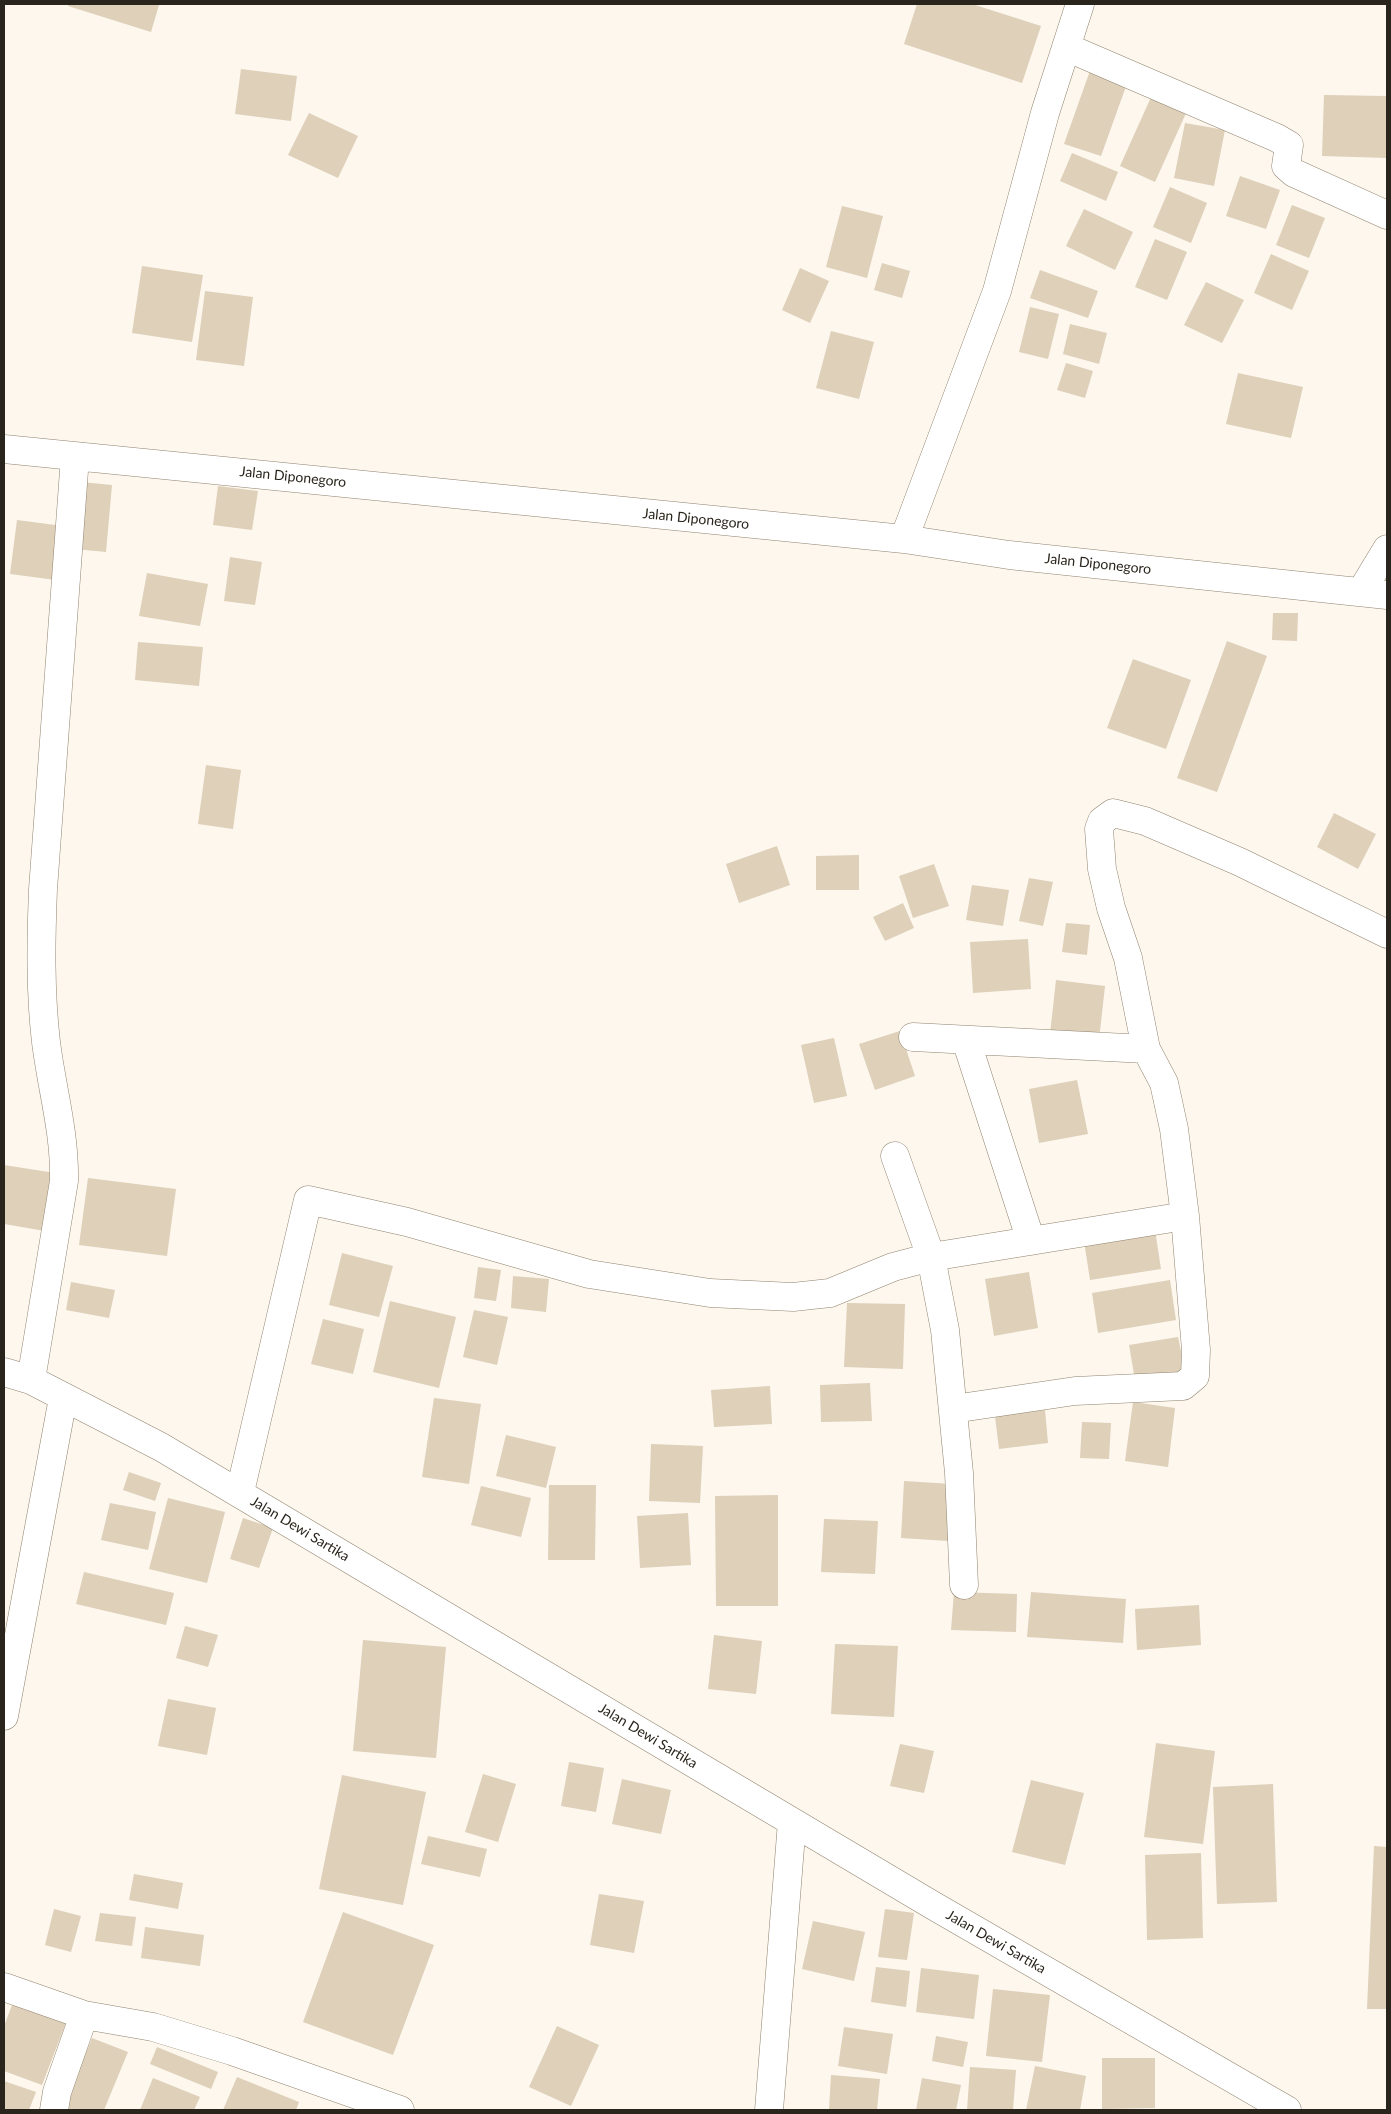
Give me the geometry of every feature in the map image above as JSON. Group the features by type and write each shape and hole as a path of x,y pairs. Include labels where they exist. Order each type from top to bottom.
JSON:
{"street":[{"path":"904,539 997,291 1045,113 1080,4"},
{"path":"1066,47 1277,138 1289,145 1286,166 1294,173 1387,215"},
{"name":"Jalan Diponegoro","path":"4,449 326,480 528,503 904,539 1010,555 1387,595"},
{"path":"31,1380 64,1181 65,1149 46,1041 40,948 42,889 75,457"},
{"path":"1360,592 1387,549"},
{"path":"953,1410 1075,1391 1183,1386 1195,1376 1196,1350 1185,1216 1174,1129 1164,1083 1146,1049 1128,958 1111,908 1102,869 1099,829 1108,816 1113,813 1124,814 1145,820 1240,862 1387,934"},
{"path":"913,1037 1146,1049"},
{"path":"966,1040 1031,1240"},
{"path":"895,1156 931,1257 945,1330 959,1473 964,1585"},
{"path":"240,1492 308,1200 407,1222 588,1274 710,1293 793,1297 830,1293 893,1267 931,1257 1185,1216"},
{"name":"Jalan Dewi Sartika","path":"4,1372 31,1380 63,1398 161,1446 792,1822 1287,2110"},
{"path":"4,1716 63,1398"},
{"path":"769,2110 792,1822"},
{"path":"4,1987 84,2015 170,2032 232,2051 400,2110"},
{"path":"54,2110 57,2092 84,2015"}],"building":[{"path":"69,4 159,5 151,32 68,6"},
{"path":"917,4 972,4 1041,26 1022,83 904,44"},
{"path":"1092,65 1129,78 1101,156 1064,144"},
{"path":"241,69 297,76 291,121 235,114"},
{"path":"1152,95 1187,111 1155,182 1120,166"},
{"path":"1324,95 1387,96 1387,158 1322,156"},
{"path":"309,113 358,136 338,178 288,155"},
{"path":"1185,123 1225,130 1214,186 1174,178"},
{"path":"1072,153 1118,172 1106,201 1060,181"},
{"path":"1240,176 1280,190 1266,229 1226,216"},
{"path":"1170,187 1207,203 1191,243 1153,227"},
{"path":"1292,205 1325,218 1309,258 1276,245"},
{"path":"842,206 883,216 867,278 826,267"},
{"path":"1084,209 1133,232 1115,270 1066,246"},
{"path":"1155,239 1187,252 1167,300 1135,287"},
{"path":"1271,254 1309,271 1292,310 1254,293"},
{"path":"882,263 910,271 902,298 874,290"},
{"path":"142,266 203,275 192,342 132,333"},
{"path":"800,268 829,281 810,323 782,310"},
{"path":"1040,270 1098,291 1088,318 1030,298"},
{"path":"1206,282 1244,300 1222,343 1184,325"},
{"path":"205,291 253,297 244,366 196,360"},
{"path":"1030,307 1059,314 1048,359 1019,352"},
{"path":"1070,324 1107,333 1099,364 1063,354"},
{"path":"831,331 874,342 859,399 816,388"},
{"path":"1066,363 1093,371 1085,398 1057,390"},
{"path":"1238,373 1303,387 1291,438 1226,424"},
{"path":"81,482 112,485 106,552 75,549"},
{"path":"218,486 258,491 252,530 213,525"},
{"path":"17,520 63,526 56,580 10,574"},
{"path":"230,557 262,562 255,605 224,601"},
{"path":"147,573 208,584 200,626 139,616"},
{"path":"1273,613 1298,613 1297,641 1272,640"},
{"path":"1227,641 1267,656 1217,792 1177,778"},
{"path":"138,642 203,647 199,686 135,680"},
{"path":"1133,659 1191,680 1166,749 1107,728"},
{"path":"206,765 241,770 233,829 198,824"},
{"path":"1334,813 1376,834 1358,869 1317,847"},
{"path":"777,846 790,885 739,903 726,864"},
{"path":"859,855 859,890 816,890 816,856"},
{"path":"934,864 949,906 913,918 899,876"},
{"path":"1029,878 1053,882 1043,926 1019,921"},
{"path":"972,885 1009,890 1003,926 966,920"},
{"path":"903,903 914,928 885,941 873,917"},
{"path":"1066,923 1090,925 1087,955 1062,952"},
{"path":"1028,939 1031,989 973,993 970,942"},
{"path":"1056,980 1105,986 1099,1040 1050,1034"},
{"path":"900,1031 915,1076 875,1090 859,1044"},
{"path":"834,1038 847,1096 814,1103 801,1045"},
{"path":"1077,1080 1088,1134 1039,1143 1029,1089"},
{"path":"4,1165 55,1173 45,1231 4,1224"},
{"path":"88,1178 176,1189 167,1256 79,1245"},
{"path":"1155,1230 1161,1269 1090,1280 1084,1241"},
{"path":"342,1253 393,1266 379,1317 329,1305"},
{"path":"478,1267 501,1270 496,1301 474,1298"},
{"path":"1029,1272 1038,1328 994,1336 985,1279"},
{"path":"513,1276 549,1279 546,1312 511,1308"},
{"path":"1170,1280 1176,1320 1098,1333 1092,1293"},
{"path":"71,1282 115,1290 109,1318 66,1310"},
{"path":"390,1301 456,1317 439,1388 373,1372"},
{"path":"847,1303 905,1304 903,1369 844,1367"},
{"path":"474,1310 508,1317 497,1365 463,1357"},
{"path":"323,1319 364,1329 353,1374 311,1364"},
{"path":"1178,1337 1185,1371 1135,1380 1129,1345"},
{"path":"870,1383 872,1421 821,1422 820,1385"},
{"path":"770,1386 772,1424 714,1427 711,1390"},
{"path":"434,1398 481,1404 469,1484 422,1477"},
{"path":"1133,1402 1175,1408 1168,1467 1125,1461"},
{"path":"1045,1410 1048,1443 999,1449 995,1416"},
{"path":"1082,1422 1111,1423 1109,1459 1080,1458"},
{"path":"506,1435 556,1447 546,1488 496,1476"},
{"path":"651,1444 703,1446 700,1503 649,1501"},
{"path":"129,1472 161,1483 155,1501 123,1490"},
{"path":"904,1481 952,1484 948,1541 901,1538"},
{"path":"549,1485 596,1485 595,1560 548,1560"},
{"path":"481,1486 531,1498 521,1537 471,1525"},
{"path":"778,1495 778,1606 716,1606 715,1496"},
{"path":"168,1498 225,1512 207,1583 149,1569"},
{"path":"110,1503 156,1512 148,1550 101,1540"},
{"path":"688,1513 691,1565 640,1568 637,1516"},
{"path":"243,1518 273,1528 259,1568 230,1559"},
{"path":"824,1519 878,1521 875,1574 821,1572"},
{"path":"84,1572 174,1593 166,1625 76,1604"},
{"path":"954,1592 1017,1594 1016,1632 951,1630"},
{"path":"1031,1592 1126,1599 1123,1643 1027,1637"},
{"path":"1199,1605 1201,1645 1137,1650 1135,1609"},
{"path":"185,1626 218,1635 208,1667 176,1658"},
{"path":"714,1635 762,1641 756,1694 708,1689"},
{"path":"363,1640 446,1647 436,1758 353,1751"},
{"path":"835,1644 898,1646 894,1717 831,1714"},
{"path":"168,1699 216,1708 207,1755 158,1746"},
{"path":"1156,1743 1215,1751 1203,1844 1144,1837"},
{"path":"900,1744 934,1751 924,1793 890,1786"},
{"path":"569,1762 604,1768 596,1812 561,1806"},
{"path":"483,1774 516,1784 498,1842 465,1832"},
{"path":"342,1775 426,1792 403,1905 319,1889"},
{"path":"622,1779 671,1790 661,1834 612,1824"},
{"path":"1031,1780 1084,1793 1065,1865 1012,1852"},
{"path":"1273,1784 1277,1902 1217,1904 1213,1787"},
{"path":"428,1836 487,1849 480,1877 421,1864"},
{"path":"1374,1846 1387,1847 1387,2009 1367,2009"},
{"path":"1201,1853 1203,1938 1147,1940 1145,1855"},
{"path":"134,1874 183,1883 178,1909 129,1900"},
{"path":"599,1894 644,1901 634,1953 590,1945"},
{"path":"54,1909 81,1916 71,1952 45,1945"},
{"path":"885,1909 914,1913 907,1960 878,1957"},
{"path":"343,1912 434,1945 393,2055 303,2022"},
{"path":"100,1913 136,1917 132,1946 95,1941"},
{"path":"813,1921 865,1932 854,1981 802,1969"},
{"path":"145,1927 204,1935 200,1966 141,1958"},
{"path":"876,1967 910,1971 906,2007 871,2002"},
{"path":"921,1968 979,1975 974,2019 916,2012"},
{"path":"993,1989 1050,1995 1042,2062 986,2056"},
{"path":"14,2000 67,2020 42,2085 4,2071 4,2026"},
{"path":"557,2026 599,2045 571,2106 529,2087"},
{"path":"844,2027 893,2034 887,2074 838,2066"},
{"path":"936,2036 968,2042 963,2067 932,2061"},
{"path":"92,2038 128,2052 104,2110 62,2110"},
{"path":"157,2047 218,2072 211,2089 150,2064"},
{"path":"1102,2058 1155,2058 1155,2108 1102,2109"},
{"path":"1035,2066 1086,2076 1080,2110 1026,2110"},
{"path":"970,2067 1016,2070 1013,2110 967,2110"},
{"path":"831,2075 880,2079 877,2110 829,2110"},
{"path":"237,2077 299,2102 296,2110 223,2110"},
{"path":"153,2078 200,2097 194,2110 140,2110"},
{"path":"922,2078 961,2085 956,2110 916,2110"},
{"path":"4,2081 36,2092 29,2110 4,2110"}]}
